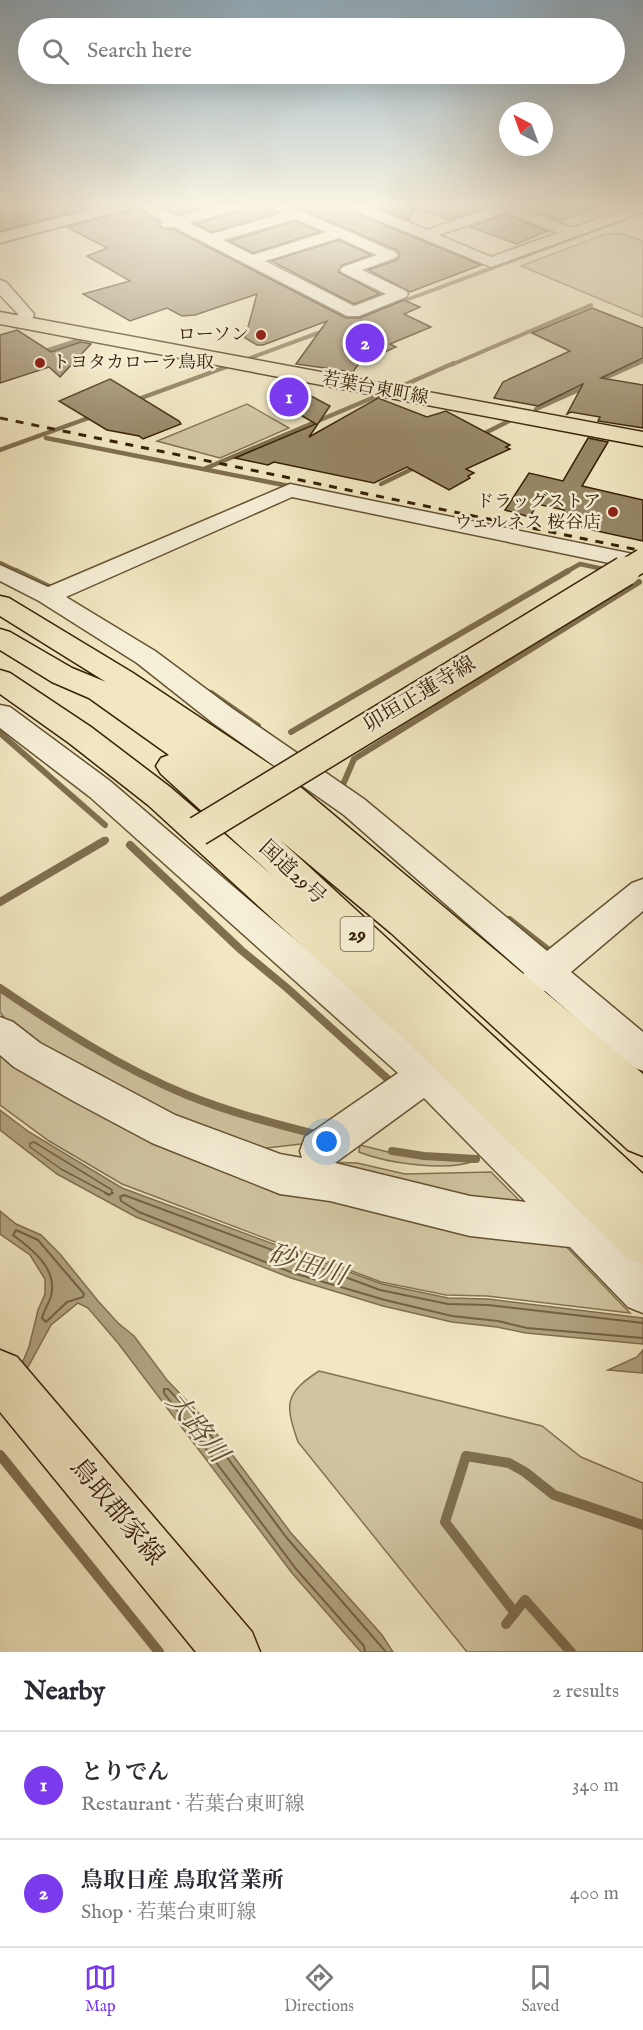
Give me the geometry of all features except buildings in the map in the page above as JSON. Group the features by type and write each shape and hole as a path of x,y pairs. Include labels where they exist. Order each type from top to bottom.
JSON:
{"main road":[{"name":"若葉台東町線","path":"0,318 643,439"},
{"name":"卯垣正蓮寺線","path":"198,831 643,562"},
{"path":"0,604 123,680 275,783 643,1100"},
{"name":"国道29号","path":"0,638 62,675 99,691 202,763 289,829 404,922 643,1135"},
{"name":"国道29号","path":"62,675 89,700 182,774 263,845 638,1225"},
{"path":"0,680 97,748 159,796 638,1225"},
{"name":"鳥取郡家線","path":"0,1374 232,1652"}],"street":[{"path":"295,282 353,312 400,294 374,282"},
{"path":"0,285 26,314 24,322"},
{"path":"47,596 290,490 643,562"},
{"path":"0,572 47,596 146,657 223,716 354,807 543,975 643,1054"},
{"path":"0,714 100,789 432,1070 577,1228 643,1292"},
{"path":"543,975 643,892"},
{"path":"0,1033 38,1061 165,1130 280,1174 330,1181 470,1216 577,1228"},
{"path":"319,1152 432,1070"}],"shaded area":[{"path":"559,282 643,282 643,317"},
{"path":"247,404 289,428 220,458 157,441"},
{"path":"0,989 87,1045 180,1093 244,1117 324,1138 318,1142 258,1149 225,1142 82,1069 8,1023 0,1012"},
{"path":"0,1048 67,1091 559,1239 630,1313 487,1296 446,1295 381,1282 122,1184 49,1141 0,1105"},
{"path":"360,1145 392,1153 474,1161 448,1166 400,1163 359,1152"},
{"path":"326,1162 357,1163 405,1174 491,1172 536,1217"},
{"path":"319,1371 542,1426 581,1457 643,1483 643,1652 467,1652 298,1442 291,1418 290,1401 299,1386"}],"water":[{"name":"砂田川","path":"0,1110 29,1132 122,1188 382,1284 448,1298 488,1299 643,1318 643,1344 526,1333 452,1322 383,1306 291,1278 136,1217 57,1174 0,1130"},
{"name":"大路川","path":"0,1211 16,1224 41,1235 118,1323 134,1336 167,1380 210,1425 291,1533 382,1635 393,1652 361,1652 292,1573 118,1343 88,1308 78,1303 51,1325 22,1378 18,1373 29,1347 38,1310 45,1294 45,1279 30,1255 0,1234"},
{"path":"643,1350 643,1373 608,1370 637,1357"}],"waterway":[{"path":"398,303 454,282"},
{"path":"451,365 591,305"},
{"path":"350,321 387,307"},
{"path":"245,360 326,330"},
{"path":"42,352 82,339"},
{"path":"634,365 643,361"},
{"path":"404,385 454,363"},
{"path":"536,409 638,363"},
{"path":"133,401 226,367"},
{"path":"204,469 377,396"},
{"path":"0,450 94,416"},
{"path":"479,436 509,421"},
{"path":"46,438 294,487"},
{"path":"381,484 418,466"},
{"path":"0,563 19,572"},
{"path":"566,572 580,564 608,570"},
{"path":"16,571 51,588"},
{"path":"291,732 568,571"},
{"path":"346,789 342,787 354,759 639,582"},
{"path":"211,693 258,726"},
{"path":"0,733 105,825"},
{"path":"102,843 106,840"},
{"path":"0,902 104,841"},
{"path":"130,845 241,950 287,988 391,1082"},
{"path":"509,920 550,952 555,951"},
{"path":"0,988 91,1046 162,1084 235,1112 315,1134 318,1132"},
{"path":"392,1151 424,1156 476,1159"},
{"path":"0,1455 159,1652"},
{"path":"515,1613 445,1522 466,1456 509,1463 525,1472 554,1495 643,1525"},
{"path":"515,1613 525,1600 571,1652"},
{"path":"506,1624 515,1613"}],"railway":[{"path":"0,418 643,551"}],"place":[{"name":"ローソン","path":"261,335"},
{"name":"鳥取日産 鳥取営業所","path":"365,343"},
{"name":"トヨタカローラ鳥取","path":"40,363"},
{"name":"とりでん","path":"289,397"},
{"name":"ドラッグストア ウェルネス 桜谷店","path":"613,512"}]}
